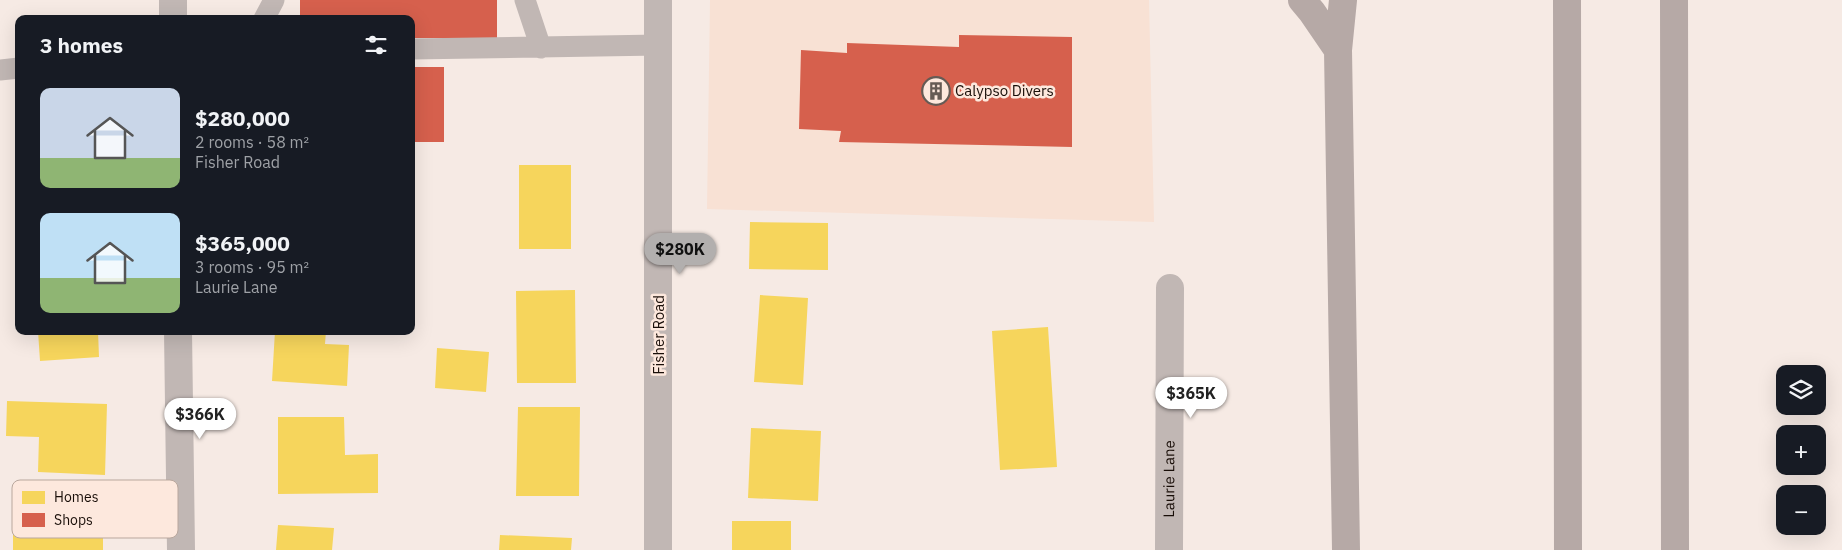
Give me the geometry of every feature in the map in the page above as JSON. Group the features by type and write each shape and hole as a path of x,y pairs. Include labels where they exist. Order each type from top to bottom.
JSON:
{"highway":[{"path":"1302,0 1338,50"},
{"path":"1343,0 1338,50 1346,550"},
{"path":"1567,0 1568,550"},
{"path":"1674,0 1674,550"}],"street":[{"path":"173,0 173,15"},
{"name":"Fisher Road","path":"658,0 658,550"},
{"name":"Laurie Lane","path":"1169,550 1170,288"},
{"path":"178,335 181,550"}],"lane":[{"path":"266,15 274,0"},
{"path":"525,0 541,48"},
{"path":"415,49 659,46"},
{"path":"0,70 15,68"}],"shaded area":[{"path":"710,0 1149,0 1154,222 707,209"}],"building: Homes":[{"path":"519,165 571,165 571,249 519,249"},
{"path":"750,222 828,223 828,270 749,269"},
{"path":"575,290 576,383 517,383 516,291"},
{"path":"760,295 808,298 803,385 754,382"},
{"path":"1048,327 1057,467 1000,470 992,331"},
{"path":"38,335 98,335 99,357 40,361"},
{"path":"275,335 326,335 325,344 349,345 347,386 272,381"},
{"path":"437,348 489,352 486,392 435,388"},
{"path":"7,401 107,404 105,475 38,472 39,437 6,436"},
{"path":"518,407 580,407 579,496 516,496"},
{"path":"278,417 344,417 345,455 378,454 378,493 278,494"},
{"path":"751,428 821,431 818,501 748,498"},
{"path":"732,521 791,521 791,550 732,550"},
{"path":"278,525 334,528 332,550 276,550"},
{"path":"500,535 572,538 571,550 499,550"},
{"path":"13,538 103,538 103,550 13,550"}],"building: Shops":[{"path":"300,0 497,0 497,38 415,38 415,15 300,15"},
{"name":"Calypso Divers","path":"959,35 1072,37 1072,147 839,142 841,131 799,129 801,50 847,53 847,43 959,47"},
{"path":"415,67 444,67 444,142 415,142"}],"place":[{"name":"Calypso Divers","path":"936,91"}]}
